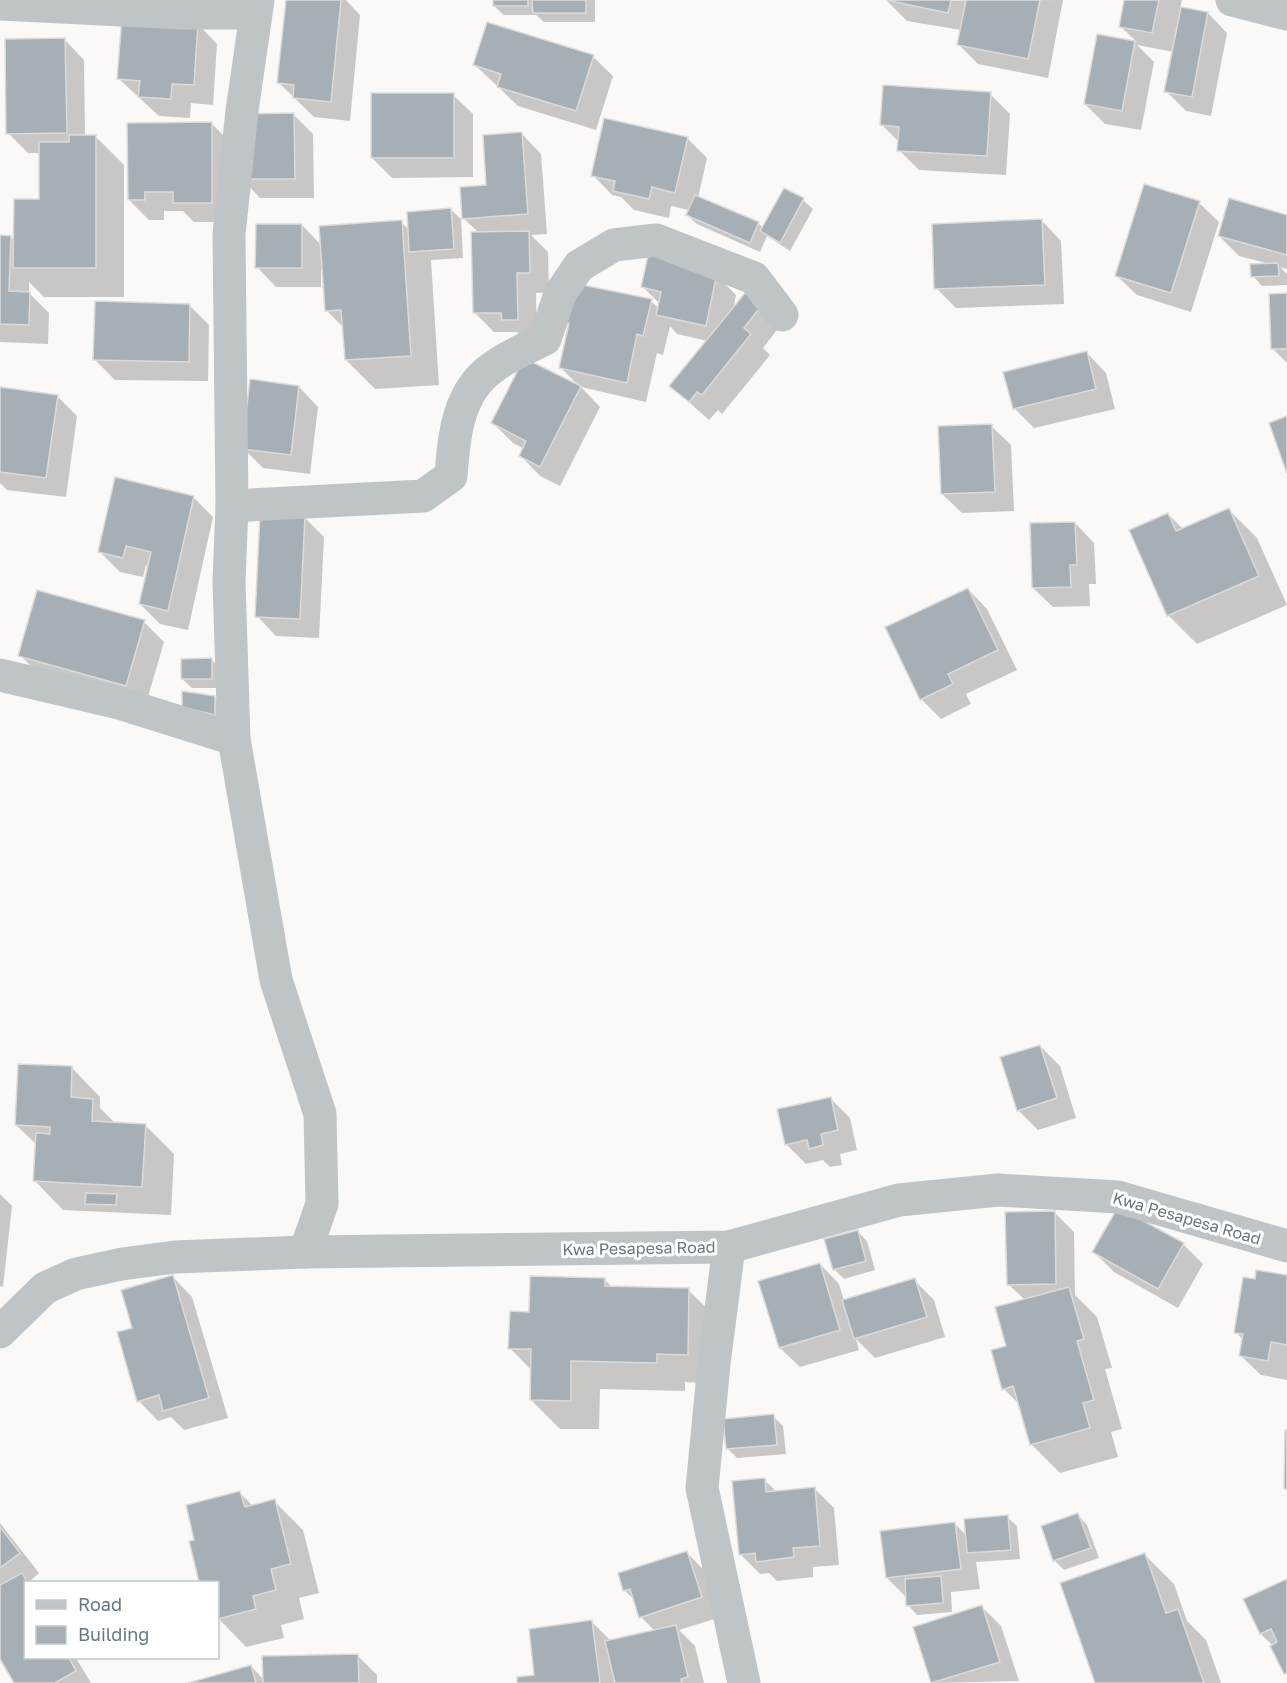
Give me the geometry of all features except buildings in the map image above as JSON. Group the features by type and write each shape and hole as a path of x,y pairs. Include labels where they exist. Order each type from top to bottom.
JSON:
{"street":[{"path":"1232,0 1287,14"},
{"path":"0,4 182,13 257,6 229,234 232,506 229,582 234,739 276,980 320,1114 322,1204 305,1252"},
{"path":"232,506 423,496 452,476 454,438 465,398 491,368 545,339 560,294 579,266 614,245 656,240 754,278 782,315"},
{"path":"0,675 119,703 234,739"},
{"name":"Kwa Pesapesa Road","path":"0,1332 45,1288 76,1274 175,1257 305,1252 729,1247 899,1200 998,1190 1118,1197 1287,1246"},
{"path":"729,1247 702,1488 744,1683"}]}
